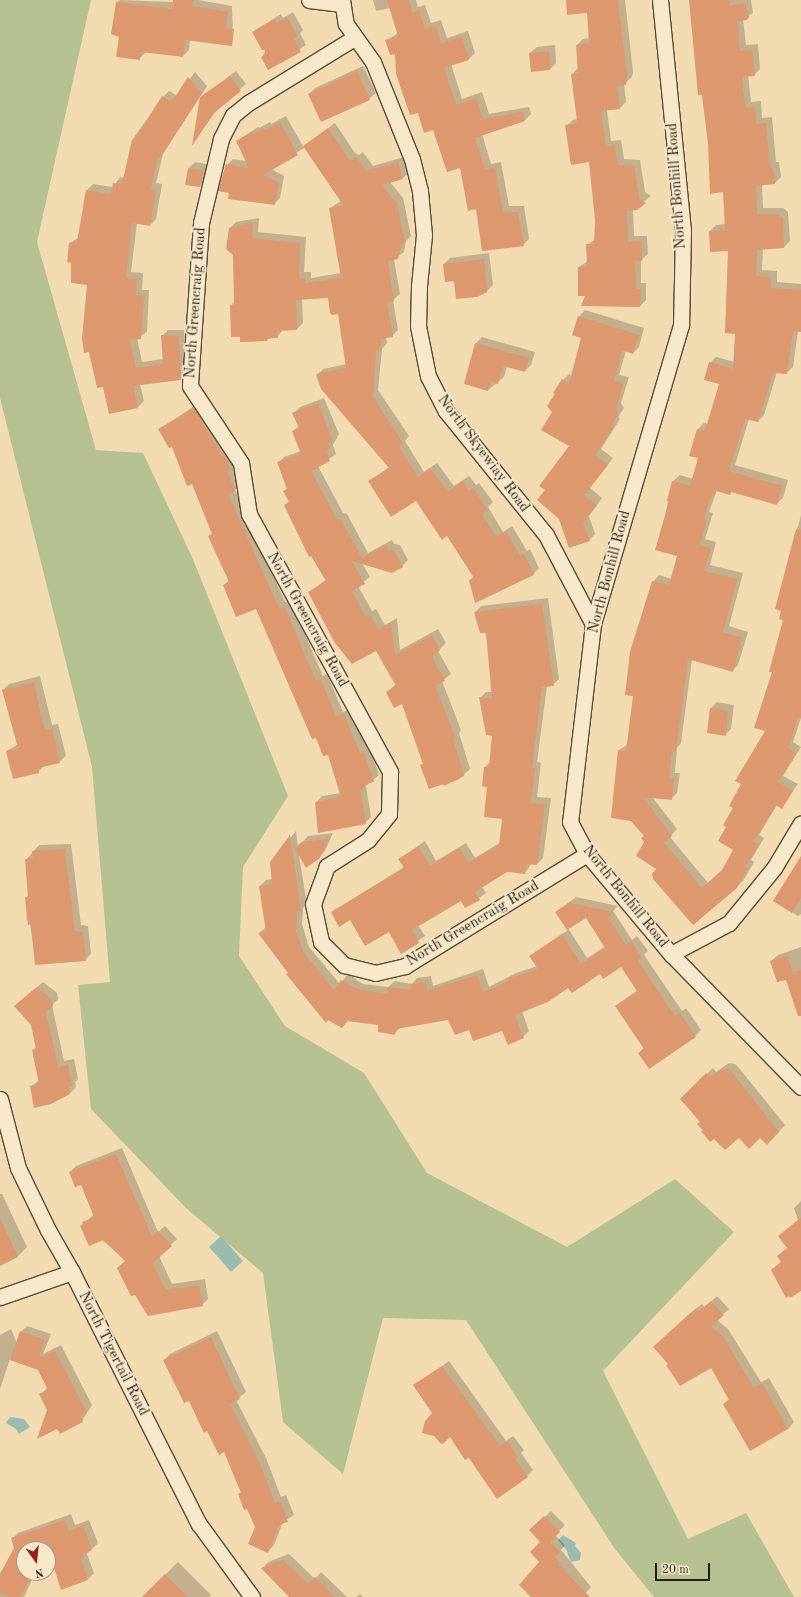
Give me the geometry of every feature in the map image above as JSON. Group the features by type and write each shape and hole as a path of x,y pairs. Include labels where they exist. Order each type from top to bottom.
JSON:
{"street":[{"path":"309,0 342,2"},
{"name":"North Bonhill Road","path":"660,0 683,231 681,325 593,624 570,822 587,854 671,954 801,1087"},
{"name":"North Skyewiay Road","path":"342,2 346,24 354,38 372,62 383,85 412,159 420,191 424,235 419,286 418,326 428,376 446,411 546,535 593,624"},
{"name":"North Greencraig Road","path":"354,38 248,103 233,116 220,139 201,222 190,386 242,462 249,514 390,772 389,814 368,840 327,866 313,904 321,942 344,965 375,974 405,966 587,854"},
{"path":"671,954 729,923 774,868 801,823"},
{"name":"North Tigertail Road","path":"0,1099 18,1168 48,1230 72,1272 199,1524 252,1597"},
{"path":"0,1297 72,1272"}],"green space":[{"path":"0,0 91,0 37,242 96,450 143,453 192,557 288,796 243,867 239,956 285,1026 364,1073 427,1173 567,1247 675,1179 734,1232 603,1371 688,1539 746,1513 794,1597 654,1597 615,1549 466,1320 383,1318 343,1474 283,1422 263,1273 187,1209 91,1109 78,985 110,982 92,767 0,398"}],"water":[{"path":"221,1236 243,1261 231,1272 209,1247"},
{"path":"10,1417 24,1419 30,1427 19,1434 16,1429 6,1423"},
{"path":"563,1535 576,1543 575,1546 581,1553 580,1560 571,1562 567,1551 558,1540"}],"building":[{"path":"173,0 193,0 192,6 228,12 226,28 234,29 232,46 185,40 183,57 141,52 140,60 116,57 119,37 111,34 116,2 172,9"},
{"path":"387,0 409,0 412,13 419,10 425,29 435,26 441,43 462,37 469,60 444,68 456,105 476,98 483,119 523,112 525,121 475,138 485,169 495,168 503,212 518,212 524,246 482,251 476,209 468,211 460,168 447,172 433,130 424,133 418,113 410,115 396,74 395,54 390,55 385,40 398,36"},
{"path":"566,0 618,0 627,78 626,85 617,86 620,109 601,111 606,147 615,145 618,165 634,165 639,198 646,203 637,210 627,211 628,242 642,241 642,261 635,261 636,289 641,289 640,307 581,306 585,296 578,296 578,267 587,267 586,244 594,244 595,220 589,162 571,165 565,125 575,124 577,121 571,74 578,73 576,45 589,43 587,13 567,15"},
{"path":"689,0 730,0 730,5 745,3 749,17 747,20 737,21 740,51 752,50 755,76 742,77 745,108 755,107 756,124 766,123 770,168 773,168 775,184 756,186 757,214 777,214 783,218 784,248 757,250 756,276 771,277 771,288 801,290 801,332 793,331 787,374 773,373 758,422 745,419 729,471 782,486 777,505 731,492 730,495 716,491 709,501 704,519 707,520 700,545 711,549 704,571 737,579 723,632 742,638 733,672 688,659 676,751 672,750 669,779 674,779 672,800 643,797 672,836 664,843 702,888 722,870 733,850 718,841 726,827 723,825 733,808 729,806 741,784 735,781 765,731 754,728 772,672 769,672 783,620 779,619 781,611 775,609 796,529 801,530 801,718 798,717 788,748 796,753 778,782 793,791 782,809 776,805 753,842 759,844 745,867 748,868 737,888 693,925 653,879 652,874 656,869 636,856 644,842 641,838 644,836 631,821 611,818 618,750 626,751 633,696 625,695 630,652 652,581 669,585 677,556 655,550 669,502 667,501 672,481 690,486 698,458 689,456 697,429 705,431 719,384 704,380 709,362 733,369 735,334 725,333 728,251 710,252 709,231 725,230 723,192 710,194 708,144 702,95 698,95"},
{"path":"287,17 297,36 294,38 301,52 268,70 261,57 265,55 265,50 262,50 252,32 274,19 277,23"},
{"path":"549,51 550,70 531,72 529,53"},
{"path":"357,71 370,100 321,122 308,94"},
{"path":"230,76 241,91 214,113 192,146 200,97"},
{"path":"188,77 202,93 160,158 158,157 151,189 156,190 150,226 132,223 126,278 137,279 136,295 144,296 141,339 130,340 136,368 163,364 161,335 179,336 181,380 133,386 138,408 109,414 103,387 97,388 89,352 84,353 82,338 87,285 71,283 71,263 67,262 69,243 77,242 86,190 111,194 113,183 122,184 132,140 134,141 162,96 170,101 172,98 173,100"},
{"path":"280,122 298,155 263,175 279,182 275,205 228,199 229,193 218,191 226,164 249,168 236,141 251,132 252,134 264,128 265,130"},
{"path":"328,128 349,159 352,160 356,157 366,171 398,162 403,179 382,185 397,204 405,243 401,244 398,259 388,261 394,301 387,302 393,337 380,339 382,350 376,351 373,397 403,443 399,447 418,477 430,468 448,492 463,481 469,491 473,488 487,509 482,514 496,537 506,531 520,556 524,554 534,575 475,603 469,580 474,578 447,536 442,540 416,501 391,517 368,481 389,468 321,389 316,374 346,368 338,314 332,315 330,313 328,298 296,300 297,330 277,331 278,338 267,338 267,341 240,342 240,337 231,337 230,305 234,305 233,255 226,249 229,228 253,223 252,238 300,243 299,278 305,278 305,283 341,278 329,208 343,205 303,146"},
{"path":"188,168 204,171 200,187 185,185"},
{"path":"484,259 487,292 477,297 456,299 454,281 445,282 443,264"},
{"path":"578,316 639,335 633,354 622,350 614,381 623,383 616,410 618,415 612,424 615,425 595,455 608,465 584,495 597,505 583,523 590,541 569,548 559,519 537,500 545,490 539,486 569,446 541,430 552,412 547,406 555,394 553,393 562,379 569,384 581,338 572,335"},
{"path":"475,343 529,358 525,372 503,366 498,384 491,382 488,391 464,384"},
{"path":"318,403 333,441 328,443 330,449 326,450 330,461 311,471 337,519 341,520 362,558 386,545 388,550 394,551 403,567 392,573 352,561 365,584 352,591 366,617 370,615 378,630 391,623 395,655 432,635 440,650 432,657 445,681 435,686 455,737 453,738 464,776 444,786 443,784 429,789 420,765 423,764 402,704 394,708 386,692 396,686 376,651 352,664 335,643 308,592 326,581 311,556 309,557 284,505 289,502 283,491 287,489 277,462 301,454 292,431 299,428 292,413"},
{"path":"194,408 222,456 225,455 230,469 227,470 235,491 228,494 279,608 285,608 316,681 321,679 336,717 344,714 360,753 364,752 374,782 365,784 365,788 360,789 366,824 318,833 315,802 341,797 328,755 323,756 316,738 312,739 256,609 236,617 223,585 229,582 208,536 212,534 192,484 187,486 172,447 169,448 158,429"},
{"path":"542,604 554,686 542,687 532,768 535,768 531,803 545,804 537,865 526,864 525,874 507,872 475,892 480,900 465,908 461,901 412,930 419,943 401,954 389,932 365,946 350,920 339,927 331,912 404,868 398,859 418,847 430,866 460,848 468,863 499,845 502,819 484,817 487,787 482,786 484,767 489,767 492,736 486,735 479,697 492,699 486,633 480,633 474,612"},
{"path":"34,682 43,724 46,730 52,729 60,763 38,768 39,773 13,779 6,751 18,748 2,690"},
{"path":"710,708 728,711 726,736 707,733"},
{"path":"290,835 301,911 297,912 296,931 304,953 334,990 341,980 357,989 387,994 388,987 411,990 410,984 426,982 427,991 477,975 483,992 509,981 509,978 538,969 529,956 562,934 581,964 605,948 586,918 567,930 555,912 569,903 613,912 608,918 626,945 631,941 642,958 638,961 675,1016 680,1013 696,1037 649,1069 638,1053 644,1049 615,1006 637,991 621,967 603,979 600,974 572,993 568,988 548,1002 515,1015 524,1038 508,1045 502,1031 473,1041 469,1030 455,1035 448,1020 396,1029 395,1035 378,1032 378,1025 347,1021 342,1028 328,1020 326,1023 286,974 288,973 258,933 266,932 259,886 272,884 270,862"},
{"path":"328,839 320,858 306,868 295,849 301,842"},
{"path":"65,849 75,931 83,932 86,961 35,965 31,924 28,925 25,897 28,897 25,859 33,858 32,851"},
{"path":"801,856 801,898 792,913 773,901"},
{"path":"787,955 793,972 801,970 801,1016 798,1016 786,980 777,982 770,961"},
{"path":"37,987 51,999 53,1006 46,1012 58,1067 68,1064 72,1086 69,1087 70,1094 51,1104 34,1108 30,1086 39,1084 32,1050 36,1049 31,1025 14,1006"},
{"path":"722,1069 729,1069 779,1132 767,1145 760,1138 749,1149 739,1138 725,1150 714,1139 710,1142 701,1131 703,1130 697,1124 700,1122 680,1099 706,1073 710,1077"},
{"path":"116,1154 152,1237 158,1231 172,1246 153,1263 166,1290 199,1285 203,1306 148,1316 135,1295 131,1296 117,1268 125,1261 104,1240 89,1246 80,1226 83,1224 82,1222 94,1217 81,1185 75,1187 69,1172"},
{"path":"0,1218 18,1257 0,1266"},
{"path":"801,1218 801,1291 790,1298 789,1296 786,1298 771,1270 781,1262 777,1256 787,1248 778,1236"},
{"path":"711,1301 724,1315 711,1327 722,1335 754,1388 762,1383 788,1429 750,1451 723,1404 729,1400 711,1368 680,1386 666,1365 668,1364 653,1347 688,1315 696,1309 698,1312"},
{"path":"20,1331 45,1340 39,1358 55,1351 87,1412 80,1415 83,1422 60,1434 57,1429 37,1439 47,1410 39,1394 48,1390 38,1370 10,1360"},
{"path":"211,1337 240,1399 230,1404 260,1464 275,1503 280,1501 288,1522 279,1525 268,1553 248,1544 255,1527 247,1509 244,1510 238,1494 241,1493 224,1452 219,1455 207,1431 204,1433 189,1401 184,1403 163,1360"},
{"path":"442,1366 500,1446 507,1441 518,1457 515,1459 528,1477 497,1499 469,1458 465,1460 450,1437 443,1444 440,1443 434,1436 422,1433 425,1421 432,1413 413,1385"},
{"path":"544,1516 560,1532 550,1542 560,1552 555,1557 561,1563 559,1565 590,1597 531,1597 519,1585 539,1562 530,1552 540,1542 529,1530"},
{"path":"65,1520 69,1531 83,1525 92,1550 83,1553 85,1557 81,1559 88,1580 61,1590 56,1574 56,1541 16,1541 16,1581 29,1581 20,1597 9,1597 0,1592 0,1574 14,1548 11,1538"},
{"path":"283,1560 308,1584 315,1577 335,1597 289,1597 261,1568"},
{"path":"165,1574 188,1597 142,1597"}]}
